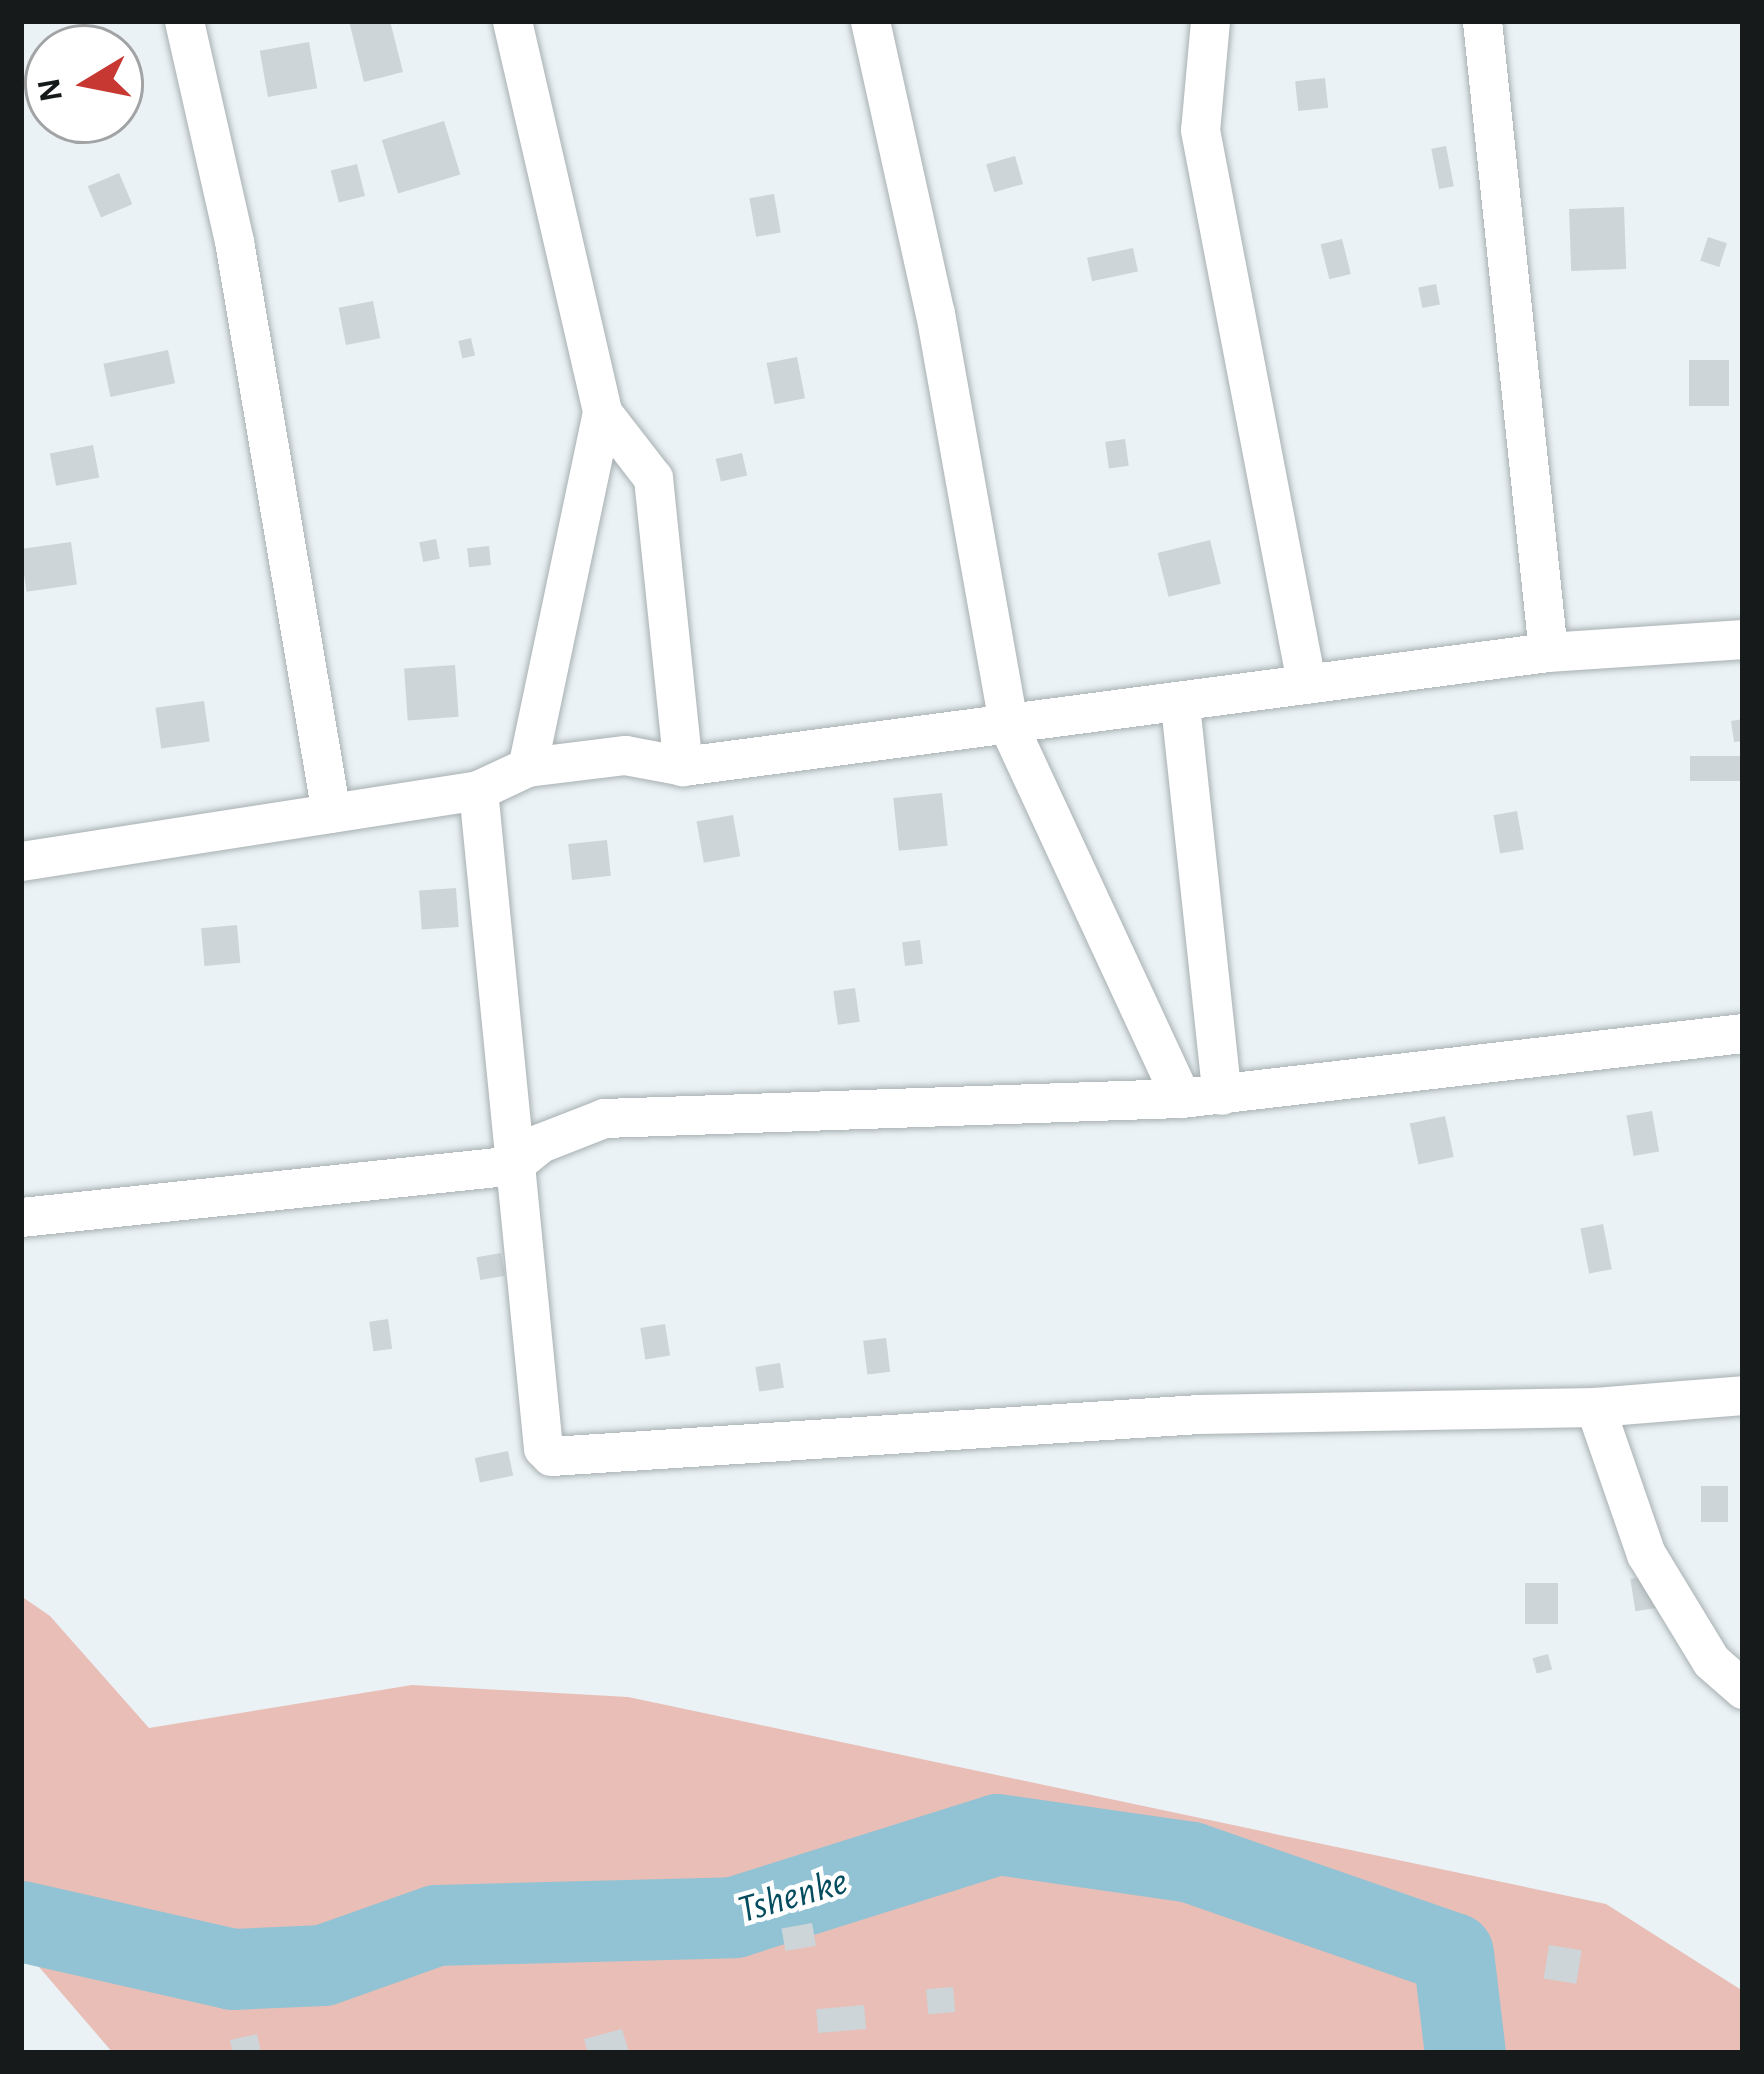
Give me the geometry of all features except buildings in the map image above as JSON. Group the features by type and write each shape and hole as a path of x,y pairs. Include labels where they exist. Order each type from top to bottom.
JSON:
{"street":[{"path":"184,21 233,242 331,813"},
{"path":"512,21 602,412 653,478 683,766"},
{"path":"871,21 935,313 1009,727 1180,1098"},
{"path":"1210,21 1200,130 1306,682"},
{"path":"1482,21 1548,652"},
{"path":"527,767 602,412"},
{"path":"21,861 478,790 527,767 625,755 683,766 1180,705 1306,682 1548,652 1743,639"},
{"path":"1180,705 1222,1095"},
{"path":"478,790 543,1448 560,1459 1198,1414 1595,1407 1743,1395"},
{"path":"21,1217 513,1165 540,1143 604,1118 1222,1095 1743,1033"},
{"path":"1595,1407 1646,1554 1711,1661 1743,1689"}],"shaded area":[{"path":"21,1596 50,1616 149,1728 412,1685 628,1697 1606,1904 1743,1991 1743,2053 113,2053 21,1946"}],"waterway":[{"name":"Tshenke","path":"21,1921 232,1969 323,1965 436,1925 734,1917 997,1834 1191,1862 1453,1953 1465,2053"}]}
